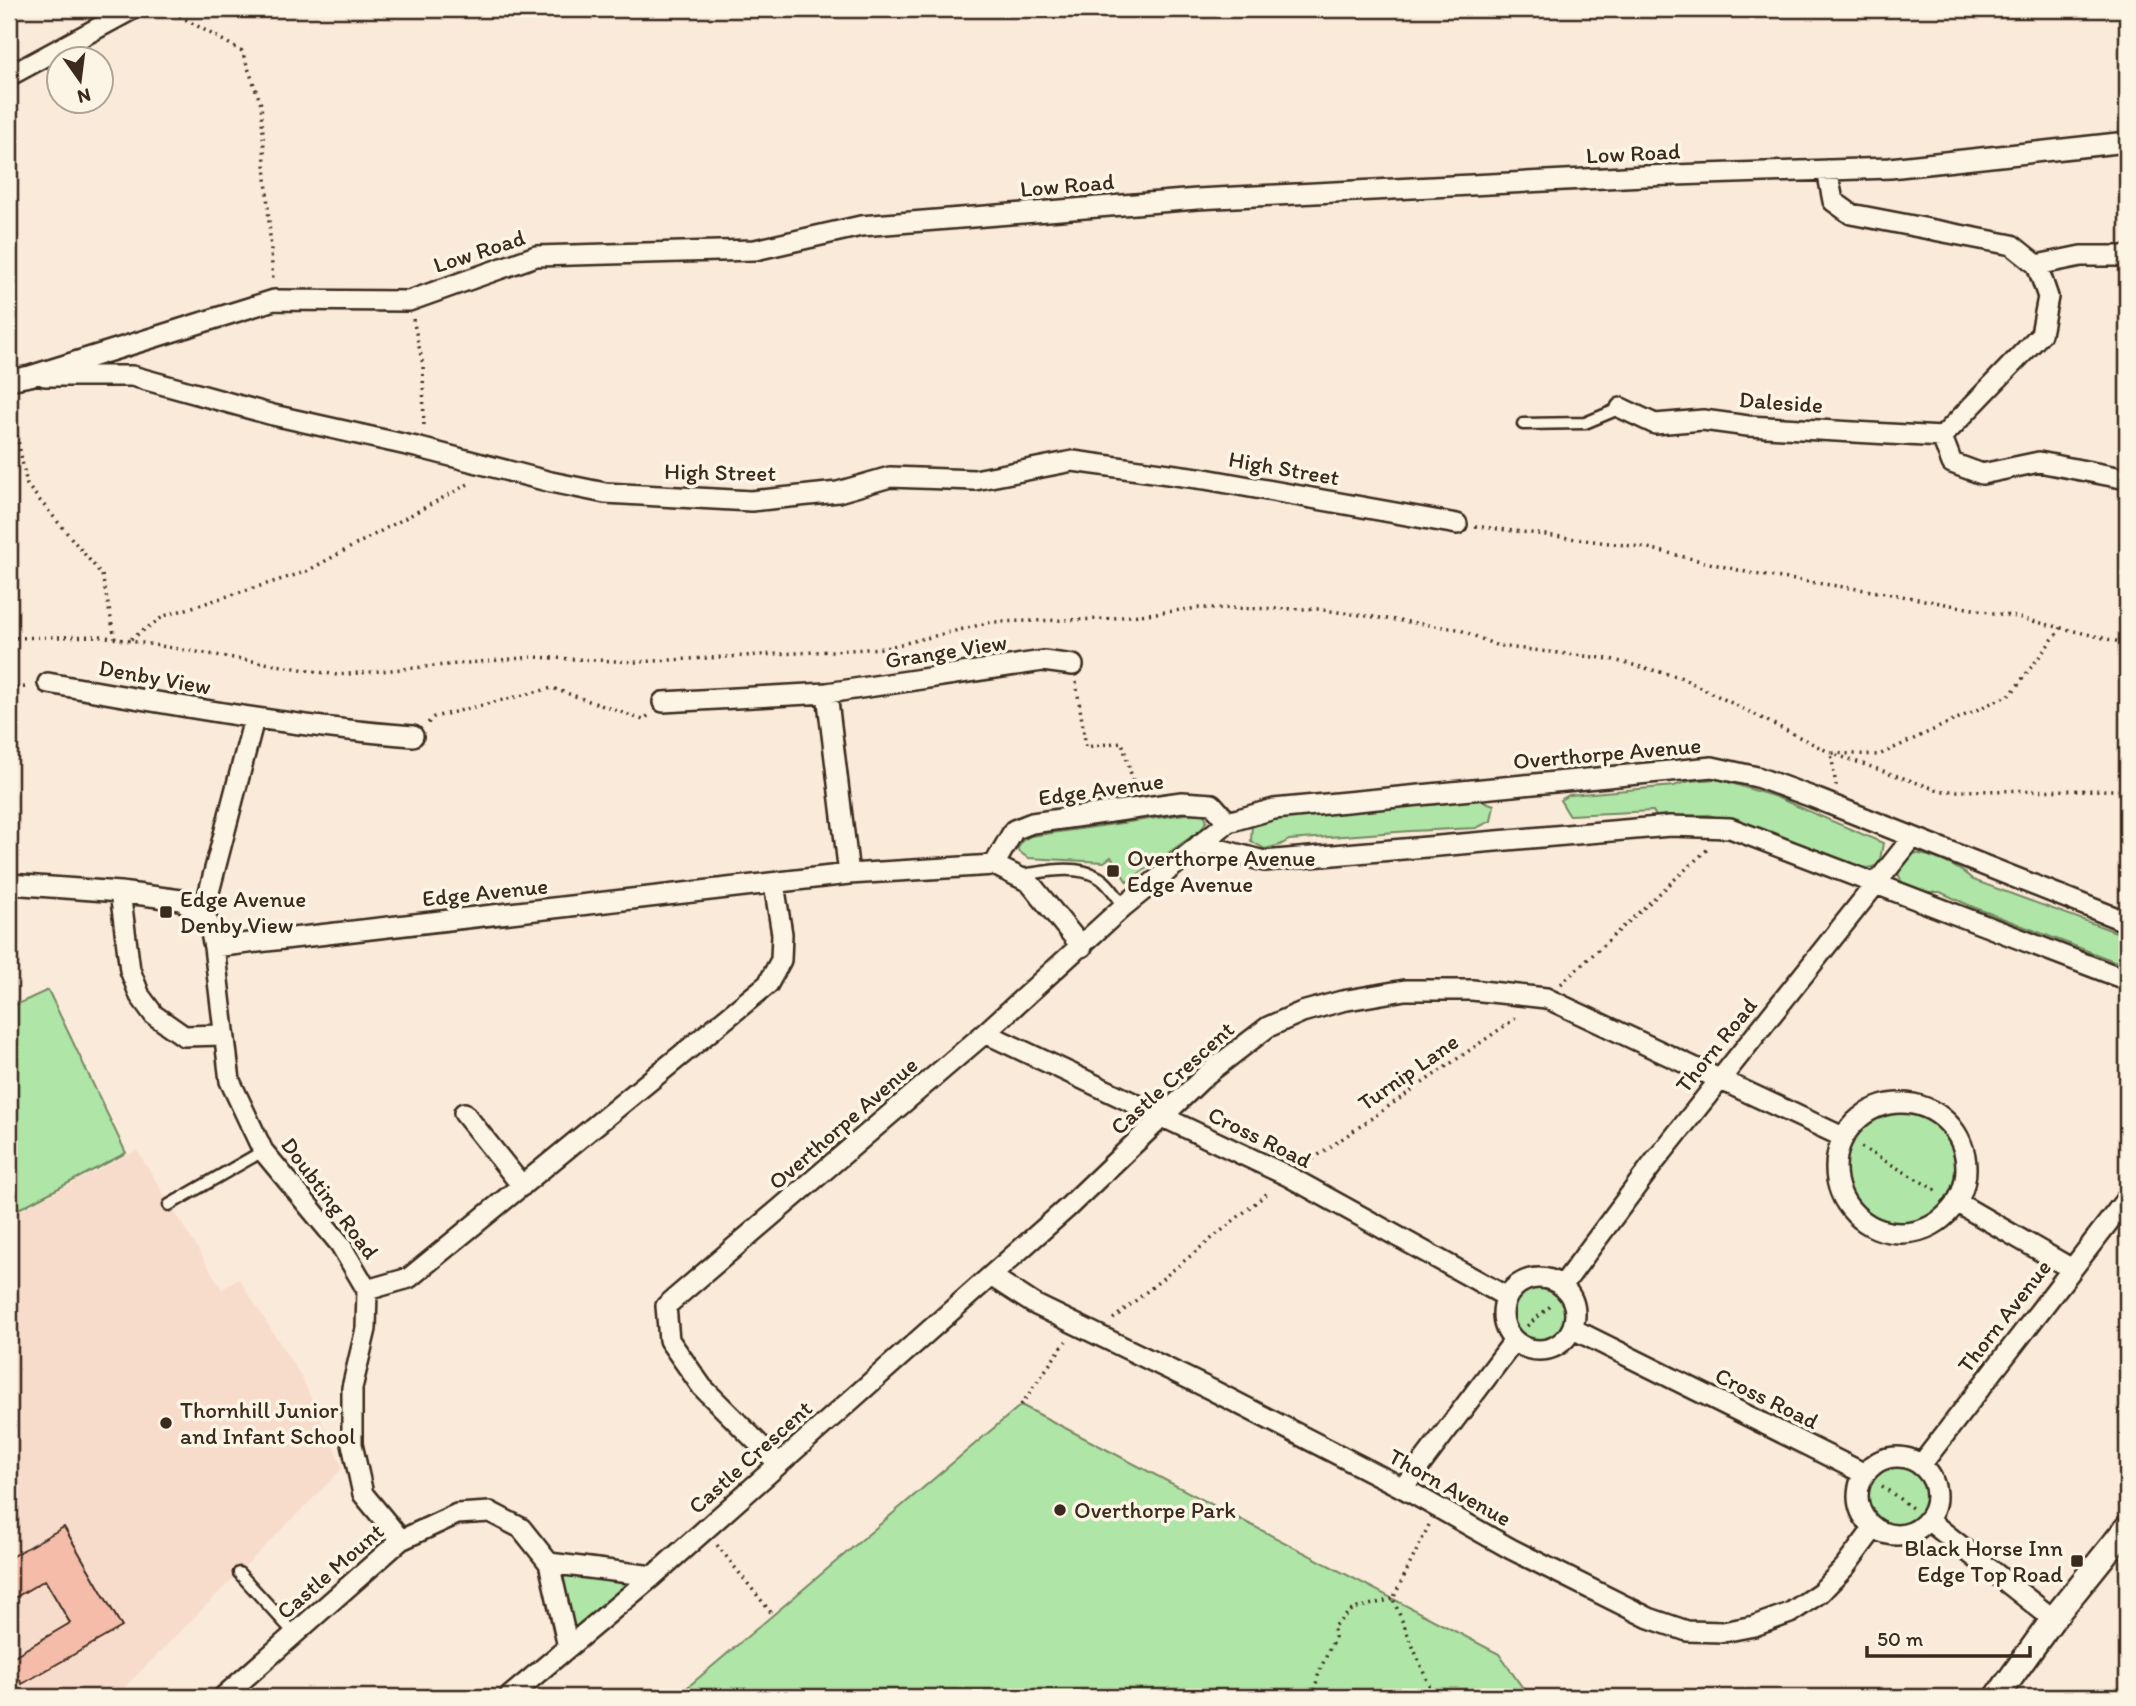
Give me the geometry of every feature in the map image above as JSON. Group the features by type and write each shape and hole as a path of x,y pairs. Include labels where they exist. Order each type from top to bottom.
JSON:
{"street":[{"path":"9,76 133,9"},
{"name":"Low Road","path":"30,376 274,300 409,301 536,256 755,250 861,226 1197,199 1644,176 1890,168 2127,142"},
{"path":"1827,170 1833,201 1851,214 2012,246 2037,265 2048,297 2041,334 1942,437 1952,463 1982,474 2039,462 2127,478"},
{"path":"2037,265 2081,256 2127,256"},
{"path":"9,380 30,376"},
{"name":"High Street","path":"30,376 132,376 273,415 605,493 751,501 838,492 890,477 975,480 1073,461 1205,479 1457,524"},
{"name":"Daleside","path":"1621,408 1655,424 1703,420 1748,426 1942,437"},
{"name":"Grange View","path":"663,702 827,693 1043,661 1073,665"},
{"name":"Denby View","path":"48,683 254,719 413,736"},
{"path":"827,693 849,874"},
{"path":"203,915 254,719"},
{"name":"Overthorpe Avenue","path":"779,1464 702,1387 669,1340 666,1306 985,1033 1124,906 1228,822 1275,809 1713,767 1757,777 1839,807 2127,922"},
{"name":"Edge Avenue","path":"994,865 1014,831 1032,823 1182,802 1212,804 1228,822"},
{"path":"1200,844 1264,861 1670,826 1730,828 2127,980"},
{"name":"Thorn Road","path":"1566,1289 1652,1165 1913,837"},
{"name":"Edge Avenue","path":"214,947 849,874 994,865 1029,882 1082,947"},
{"path":"9,884 120,891 181,900 203,915 209,924 214,947"},
{"name":"Doubting Road","path":"214,947 229,1081 263,1151 340,1244 367,1290 410,1278 768,984 781,960 782,934 774,884"},
{"path":"120,891 130,970 140,996 154,1015 184,1037 223,1035"},
{"name":"Castle Crescent","path":"653,1576 1066,1209 1207,1074 1268,1027 1302,1012 1342,1001 1405,990 1472,990 1546,998 1843,1137"},
{"name":"Cross Road","path":"985,1033 1288,1176 1507,1297"},
{"path":"1907,1104 1933,1112 1953,1130 1963,1150 1966,1171 1956,1202 1948,1213 1923,1229 1903,1233 1883,1231 1865,1223 1847,1206 1838,1188 1836,1162 1843,1137 1865,1114 1885,1105 1907,1104"},
{"path":"464,1113 522,1186"},
{"name":"Thorn Avenue","path":"1921,1465 2127,1198"},
{"path":"1956,1202 2072,1269"},
{"name":"Thorn Avenue","path":"991,1276 1034,1304 1403,1488 1511,1549 1649,1618 1687,1631 1723,1632 1754,1626 1790,1613 1821,1592 1845,1567 1874,1528"},
{"path":"1532,1278 1543,1278 1566,1289 1576,1313 1573,1329 1564,1342 1544,1350 1533,1350 1513,1339 1503,1320 1507,1297 1522,1282 1532,1278"},
{"path":"367,1290 366,1329 352,1388 352,1444 363,1494 401,1541"},
{"name":"Cross Road","path":"1573,1329 1865,1474"},
{"path":"1403,1488 1513,1339"},
{"path":"1888,1458 1907,1458 1921,1465 1932,1478 1936,1489 1937,1501 1928,1520 1908,1534 1887,1535 1874,1528 1862,1515 1858,1502 1858,1489 1865,1474 1878,1461 1888,1458"},
{"name":"Castle Mount","path":"223,1697 401,1541 457,1514 491,1512 521,1528 549,1563 568,1647"},
{"path":"1928,1520 2053,1619"},
{"path":"1997,1697 2053,1619 2127,1527"},
{"path":"549,1563 653,1576"},
{"path":"509,1697 653,1576"}],"lane":[{"path":"1523,424 1585,423 1621,408"},
{"path":"1017,876 1062,869 1084,872 1100,877 1124,906"},
{"path":"169,1205 263,1151"},
{"path":"239,1573 295,1634"}],"path":[{"path":"166,9 242,51 261,104 274,300"},
{"path":"409,301 423,365 425,449"},
{"path":"9,394 27,485 102,575 115,638"},
{"path":"129,640 164,616 305,572 495,469"},
{"path":"1457,524 1648,548 1754,574 1886,593 2120,642 2127,641"},
{"path":"1839,807 1831,753 1879,755 2011,694 2062,628"},
{"path":"1073,665 1086,747 1122,742 1140,807"},
{"path":"413,736 434,717 552,688 643,720 663,702"},
{"name":"Turnip Lane","path":"1096,1334 1288,1176 1546,998 1730,828"},
{"path":"1843,1137 1956,1202"},
{"path":"1513,1339 1566,1289"},
{"path":"1021,1405 1077,1325"},
{"path":"1865,1474 1928,1520"},
{"path":"1434,1697 1393,1600 1438,1508"},
{"path":"704,1530 773,1615"},
{"path":"1313,1697 1319,1672 1335,1637 1333,1627 1353,1609 1393,1600"}],"shaded area":[{"name":"Thornhill Junior and Infant School","path":"137,1150 222,1289 239,1279 302,1378 343,1468 115,1697 9,1697 9,1216"}],"green space":[{"path":"1718,779 1776,797 1883,843 1879,865 1869,868 1853,866 1761,828 1708,815 1656,816 1653,811 1569,815 1560,800 1569,795 1674,786 1689,781"},
{"path":"1480,800 1494,805 1491,821 1476,828 1289,840 1265,849 1251,841 1252,824 1274,819"},
{"path":"1203,813 1207,820 1202,829 1127,882 1111,857 1104,862 1028,858 1017,850 1022,841 1031,836"},
{"path":"1913,853 1945,862 1973,880 2127,936 2127,966 1940,892 1926,892 1902,883 1897,870"},
{"path":"48,990 126,1153 9,1214 9,1008"},
{"path":"1901,1103 1926,1108 1947,1122 1961,1143 1966,1168 1961,1193 1947,1214 1926,1228 1901,1233 1876,1228 1855,1214 1841,1193 1836,1168 1841,1143 1855,1122 1876,1108"},
{"path":"1546,1278 1565,1288 1573,1300 1573,1328 1565,1340 1553,1348 1532,1350 1513,1340 1505,1328 1503,1307 1513,1288 1525,1280"},
{"name":"Overthorpe Park","path":"1021,1405 1499,1654 1529,1697 676,1697"},
{"path":"1889,1457 1905,1457 1919,1463 1930,1474 1936,1488 1936,1504 1930,1518 1919,1529 1905,1535 1889,1535 1875,1529 1864,1518 1858,1504 1858,1488 1864,1474 1875,1463"},
{"path":"549,1563 653,1576 568,1647"}],"building":[{"path":"64,1527 122,1627 22,1684 18,1677 9,1683 9,1659 70,1623 45,1580 9,1601 9,1558"}],"place":[{"name":"Overthorpe Avenue Edge Avenue","path":"1113,871"},
{"name":"Edge Avenue Denby View","path":"166,912"},
{"name":"Thornhill Junior and Infant School","path":"166,1423"},
{"name":"Overthorpe Park","path":"1060,1510"},
{"name":"Black Horse Inn Edge Top Road","path":"2077,1561"}]}
